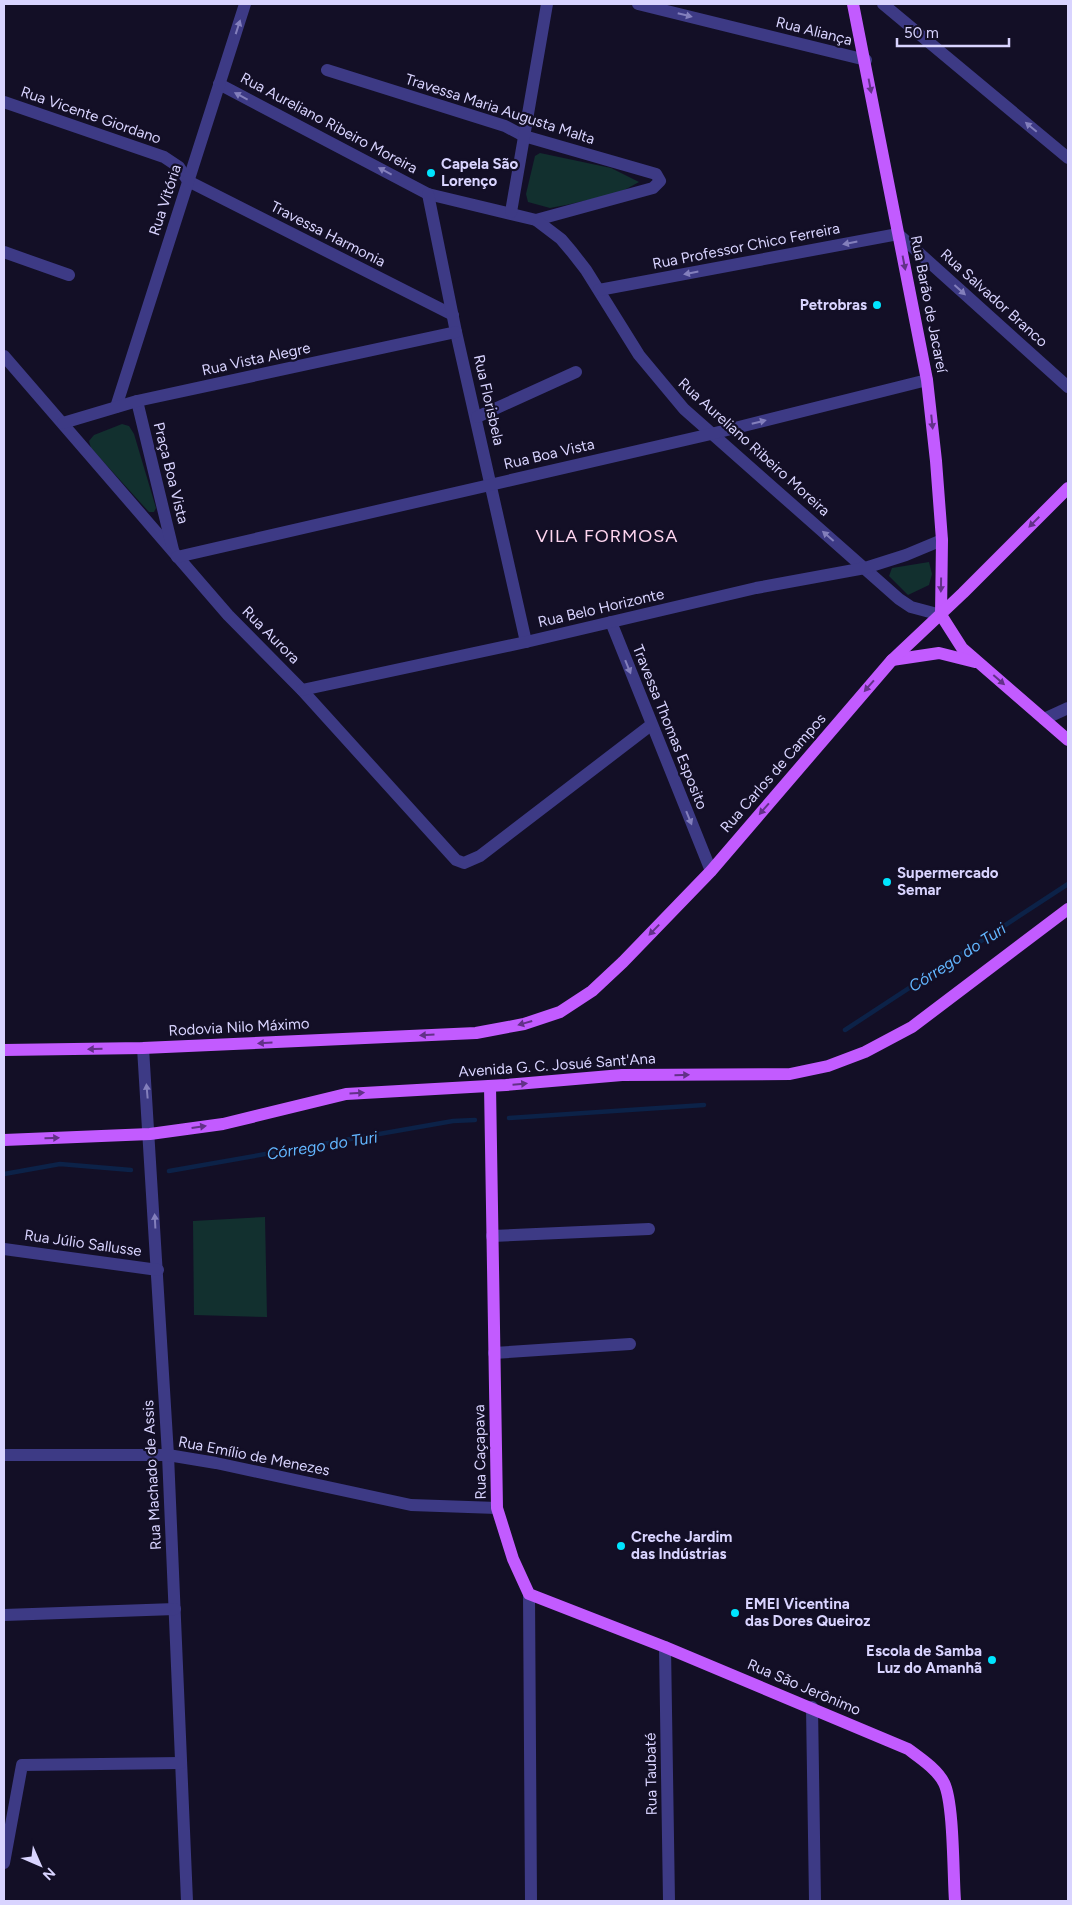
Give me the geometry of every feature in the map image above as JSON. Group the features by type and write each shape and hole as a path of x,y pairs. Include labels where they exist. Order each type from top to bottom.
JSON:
{"main road":[{"name":"Rua Barão de Jacareí","path":"853,4 866,60 927,380 942,540 941,614"},
{"name":"Rua Carlos de Campos","path":"476,1033 524,1024 560,1012 592,991 711,871 892,660 1068,488"},
{"path":"941,614 962,648 1068,740"},
{"path":"892,660 939,653 980,664"},
{"name":"Avenida G. C. Josué Sant'Ana","path":"4,1140 150,1134 223,1124 346,1094 622,1076 790,1074 828,1066 865,1052 912,1027 1068,909"},
{"name":"Rodovia Nilo Máximo","path":"4,1050 144,1048 476,1033"},
{"name":"Rua Caçapava","path":"490,1086 497,1508 514,1559 529,1594"},
{"name":"Rua São Jerônimo","path":"529,1594 812,1707 908,1749 924,1761 944,1783 950,1811 954,1901"}],"street":[{"name":"Rua Vitória","path":"116,406 246,4"},
{"path":"511,212 547,4"},
{"name":"Rua Aliança","path":"638,4 866,60"},
{"path":"883,4 1068,158"},
{"name":"Travessa Maria Augusta Malta","path":"326,70 505,126 524,136 656,174 660,182 653,188 536,220"},
{"name":"Rua Aureliano Ribeiro Moreira","path":"219,84 428,194 480,207 511,212 536,220 560,239 572,252 599,290 639,355 658,380 711,434 911,607 941,614"},
{"name":"Rua Vicente Giordano","path":"4,102 164,157 179,167 188,181"},
{"name":"Travessa Harmonia","path":"188,181 453,315"},
{"name":"Rua Florisbela","path":"428,194 456,332 477,417 526,642"},
{"name":"Rua Professor Chico Ferreira","path":"599,290 898,234"},
{"name":"Rua Salvador Branco","path":"898,234 1068,387"},
{"path":"4,252 70,275"},
{"name":"Rua Vista Alegre","path":"63,422 137,401 456,332"},
{"name":"Rua Aurora","path":"4,356 228,615 302,690 448,854 464,863 480,856 651,725"},
{"path":"477,417 576,372"},
{"name":"Rua Boa Vista","path":"175,554 711,434 927,380"},
{"name":"Praça Boa Vista","path":"137,401 175,554"},
{"name":"Rua Belo Horizonte","path":"302,690 526,642 756,588 865,568 906,555 942,540"},
{"name":"Travessa Thomas Esposito","path":"610,622 711,871"},
{"path":"1044,719 1068,708"},
{"name":"Rua Machado de Assis","path":"144,1048 168,1455 187,1901"},
{"path":"492,1236 649,1229"},
{"name":"Rua Júlio Sallusse","path":"4,1249 158,1270"},
{"path":"494,1353 630,1344"},
{"name":"Rua Emílio de Menezes","path":"4,1455 168,1455 216,1463 411,1505 497,1508"},
{"name":"Rua Caçapava","path":"529,1594 531,1901"},
{"path":"4,1615 175,1608"},
{"name":"Rua Taubaté","path":"665,1647 669,1901"},
{"path":"812,1707 815,1901"},
{"path":"4,1863 22,1765 181,1763"}],"green space":[{"path":"540,153 611,168 639,182 619,193 550,208 528,202 526,194 535,156"},
{"path":"122,424 129,426 134,434 156,508 154,512 149,512 91,448 89,441 94,435"},
{"path":"929,562 932,574 929,585 908,595 889,576 892,568"},
{"path":"265,1217 267,1317 194,1315 193,1221"}],"waterway":[{"name":"Córrego do Turi","path":"845,1030 1068,884"},
{"name":"Córrego do Turi","path":"509,1118 704,1105"},
{"name":"Córrego do Turi","path":"169,1171 453,1121 475,1120"},
{"name":"Córrego do Turi","path":"4,1174 60,1164 131,1170"}],"place":[{"name":"Capela São Lorenço","path":"431,173"},
{"name":"Petrobras","path":"877,305"},
{"name":"Supermercado Semar","path":"887,882"},
{"name":"Creche Jardim das Indústrias","path":"621,1546"},
{"name":"EMEI Vicentina das Dores Queiroz","path":"735,1613"},
{"name":"Escola de Samba Luz do Amanhã","path":"992,1660"}],"district":[{"name":"VILA FORMOSA","path":"607,536"}]}
